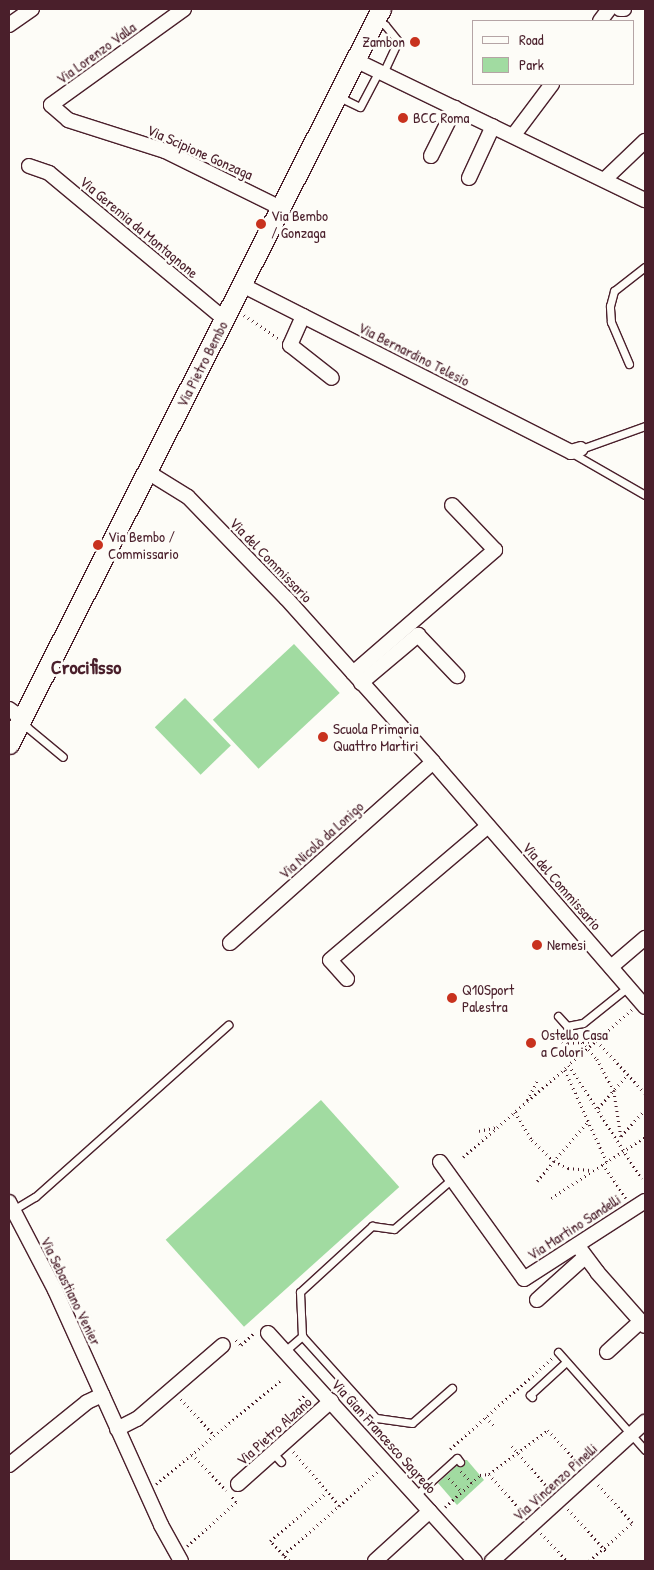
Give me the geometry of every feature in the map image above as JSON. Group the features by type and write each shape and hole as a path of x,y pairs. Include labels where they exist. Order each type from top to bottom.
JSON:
{"main road":[{"name":"Via Pietro Bembo","path":"9,744 15,714 232,316 242,285 378,14"}],"street":[{"path":"9,25 32,9"},
{"name":"Via Lorenzo Valla","path":"51,105 184,9"},
{"path":"601,20 609,9"},
{"path":"355,60 645,200"},
{"path":"513,136 551,85"},
{"name":"Via Scipione Gonzaga","path":"51,105 68,120 165,152 280,208"},
{"path":"431,156 455,108"},
{"path":"469,178 493,126"},
{"path":"604,180 645,141"},
{"name":"Via Geremia da Montagnone","path":"29,166 49,174 232,316"},
{"name":"Via Bernardino Telesio","path":"242,285 576,451"},
{"path":"303,316 289,342 332,378"},
{"name":"Via del Commissario","path":"146,471 188,497 357,678 434,762 643,1005"},
{"path":"357,678 495,550 452,505"},
{"path":"357,678 418,635 456,676"},
{"name":"Via Nicolò da Lonigo","path":"230,943 434,762"},
{"path":"347,980 330,960 488,826"},
{"path":"612,967 645,938"},
{"name":"Via Martino Sandelli","path":"440,1162 524,1279 581,1251 645,1201"},
{"name":"Via Sebastiano Venier","path":"11,1206 55,1290 161,1525 181,1558"},
{"path":"537,1300 581,1251 643,1324 608,1352"},
{"name":"Via Gian Francesco Sagredo","path":"264,1331 285,1351 416,1495 437,1510 475,1561"},
{"path":"117,1429 137,1419 227,1339"},
{"path":"9,1464 87,1402 102,1394"},
{"name":"Via Pietro Alzano","path":"238,1484 277,1458 331,1401"},
{"name":"Via Vincenzo Pinelli","path":"492,1561 641,1428"},
{"path":"375,1561 437,1510"}],"lane":[{"path":"336,96 360,107 398,41 378,14"},
{"path":"629,364 611,322 610,306 614,291 645,267"},
{"path":"576,451 645,426"},
{"path":"576,451 645,495"},
{"path":"15,714 28,728 63,757"},
{"path":"558,1016 567,1026 583,1023 628,987"},
{"path":"11,1206 35,1196 228,1025"},
{"path":"452,1179 394,1229 372,1226 300,1292 302,1336 376,1418 412,1423 452,1388"},
{"path":"285,1351 302,1336"},
{"path":"558,1352 566,1362 641,1428 645,1450"},
{"path":"532,1397 530,1395 566,1362"},
{"path":"416,1495 457,1458 460,1462"}],"path":[{"name":"Via Pietro Bembo","path":"232,316 289,342"},
{"path":"463,1157 597,1041 643,1005"},
{"path":"557,1040 568,1043 597,1041"},
{"path":"597,1041 645,1093"},
{"path":"582,1042 605,1072 614,1091 621,1136"},
{"path":"570,1065 642,1179"},
{"path":"565,1069 605,1163 628,1202"},
{"path":"598,1109 628,1074"},
{"path":"526,1102 537,1081"},
{"path":"618,1140 645,1109"},
{"path":"514,1112 532,1140 554,1160 568,1168 594,1170"},
{"path":"536,1181 588,1122"},
{"path":"479,1131 497,1127"},
{"path":"552,1198 645,1137"},
{"path":"227,1339 241,1345 264,1331"},
{"path":"449,1450 558,1352"},
{"path":"155,1485 281,1380"},
{"path":"173,1389 214,1435"},
{"path":"300,1400 305,1395"},
{"path":"486,1417 495,1427"},
{"path":"437,1510 462,1492 480,1475 488,1474 548,1430 632,1523 589,1561"},
{"path":"512,1446 553,1493"},
{"path":"289,1449 339,1506"},
{"path":"181,1558 236,1502 192,1454"},
{"path":"283,1555 387,1463"},
{"path":"445,1482 460,1468 472,1482"},
{"path":"488,1474 528,1518"},
{"path":"449,1478 462,1492"},
{"path":"289,1561 270,1541 327,1492"},
{"path":"565,1506 607,1552"},
{"path":"538,1529 568,1561"}],"green space":[{"path":"294,644 340,693 259,769 213,720"},
{"path":"185,698 231,745 201,775 155,727"},
{"path":"321,1100 399,1187 244,1327 166,1240"},
{"path":"463,1460 467,1460 484,1480 457,1505 438,1483"}],"place":[{"name":"Zambon","path":"415,42"},
{"name":"BCC Roma","path":"403,118"},
{"name":"Via Bembo / Gonzaga","path":"261,224"},
{"name":"Via Bembo / Commissario","path":"98,545"},
{"name":"Scuola Primaria Quattro Martiri","path":"323,737"},
{"name":"Nemesi","path":"537,945"},
{"name":"Q10Sport Palestra","path":"452,998"},
{"name":"Ostello Casa a Colori","path":"531,1043"}],"district":[{"name":"Crocifisso","path":"86,666"}]}
